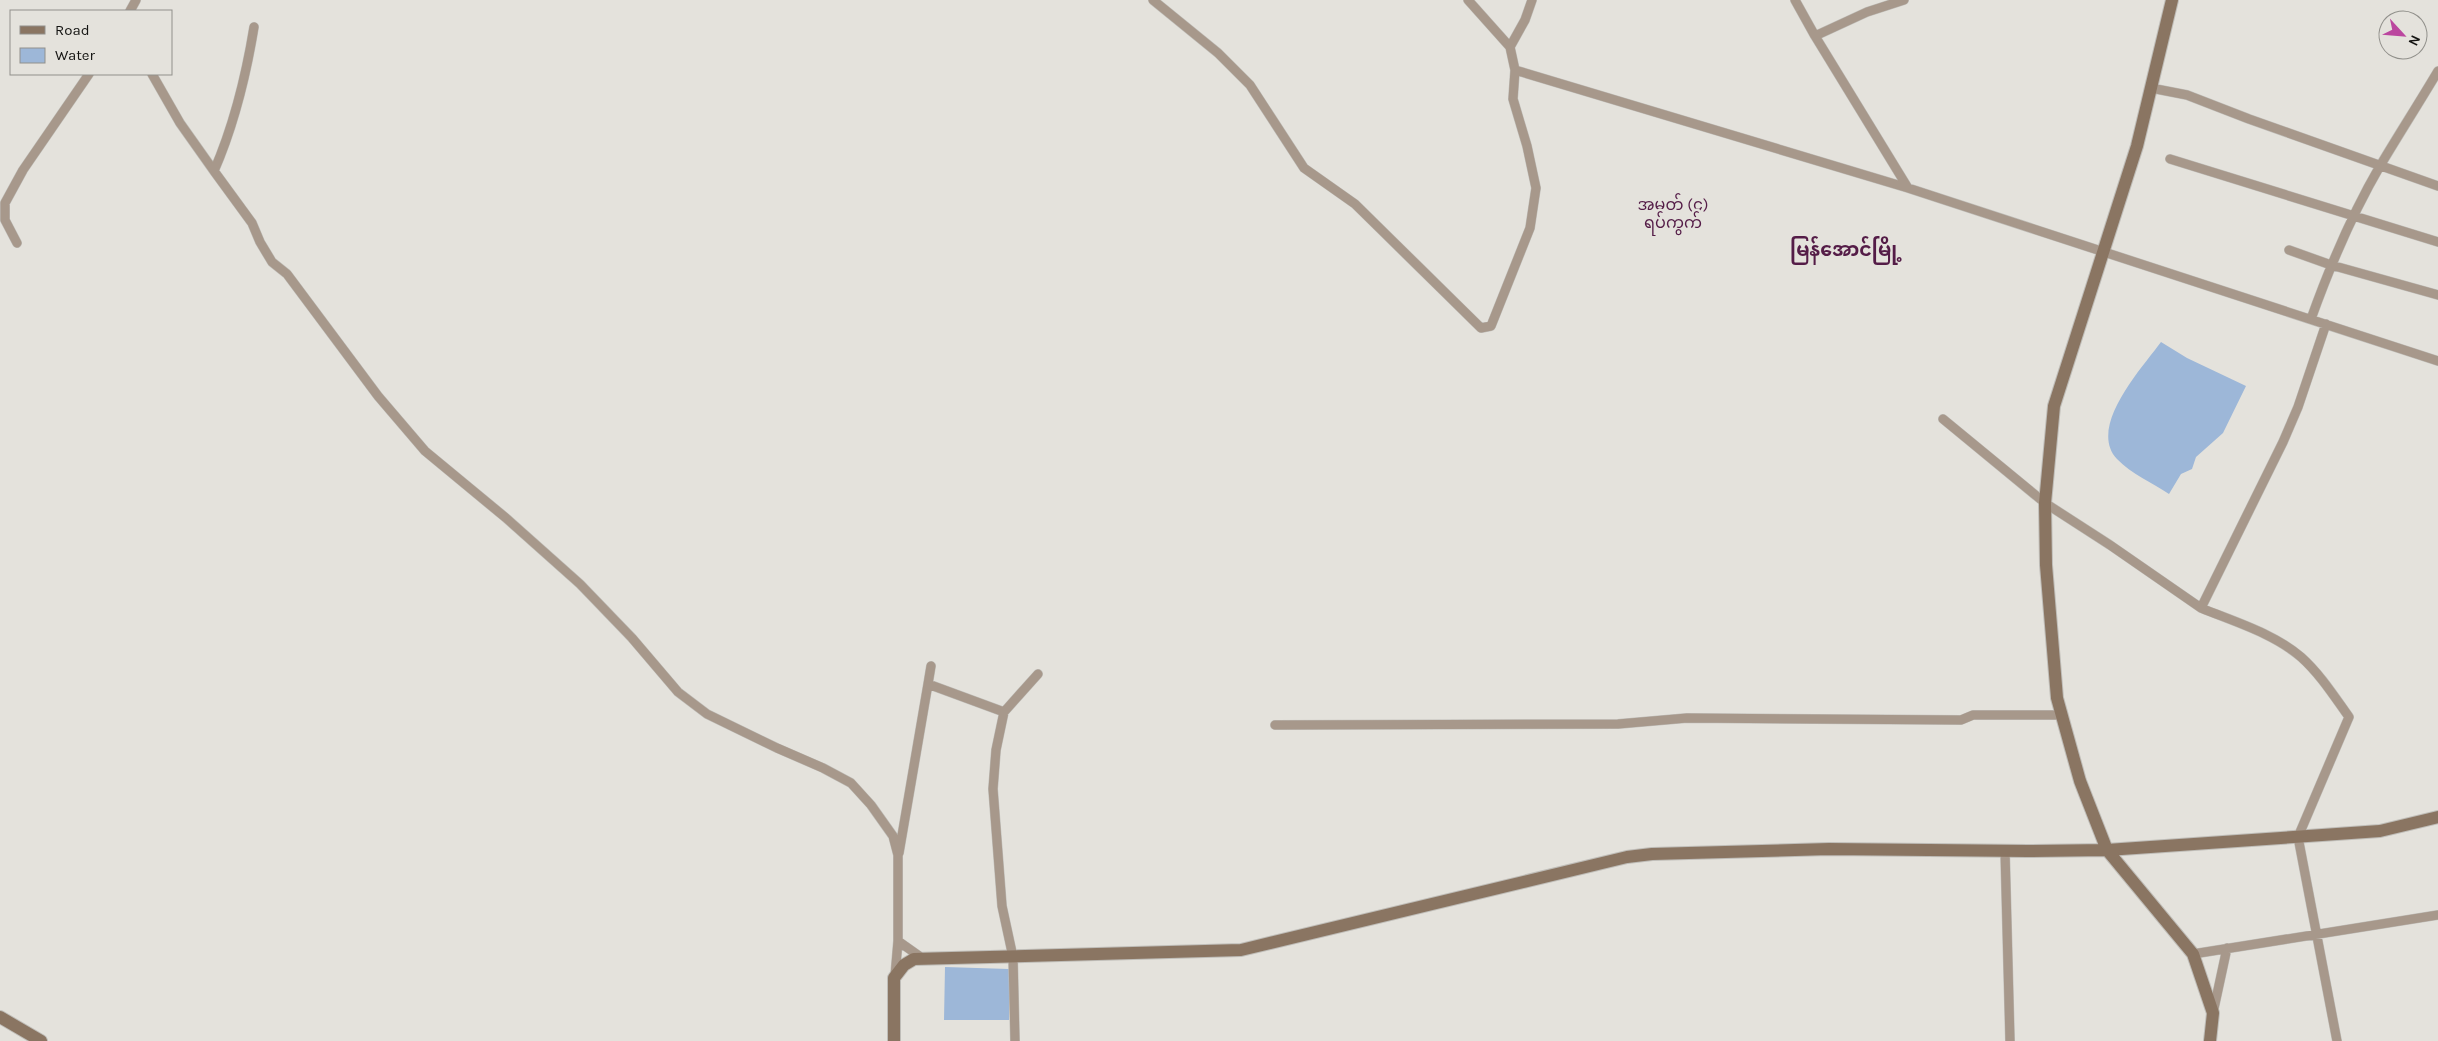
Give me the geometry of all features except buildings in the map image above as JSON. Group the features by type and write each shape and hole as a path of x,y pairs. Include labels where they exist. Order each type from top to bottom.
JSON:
{"street":[{"path":"1153,0 1218,53 1250,85 1304,168 1355,204 1481,328 1491,326 1530,228 1536,188 1527,146 1513,99 1515,70 1510,47 1468,0"},
{"path":"1510,47 1525,20 1532,0"},
{"path":"1795,0 1908,188"},
{"path":"1815,36 1867,12 1904,0"},
{"path":"2172,0 2137,146 2054,406 2045,503 2046,565 2057,698 2080,781 2107,850 2193,954 2213,1014"},
{"path":"214,171 228,137 249,55 254,27"},
{"path":"1515,70 1908,188 2104,250 2438,361"},
{"path":"2310,319 2331,265 2354,216 2380,167 2438,71"},
{"path":"16,243 5,220 5,204 23,170 89,75"},
{"path":"153,75 180,123 252,223 260,242 272,262 287,274 378,396 425,451 506,518 580,584 632,638 678,692 708,714 777,748 824,768 851,783 871,804 893,836 898,855"},
{"path":"2152,88 2187,95 2380,167 2438,186"},
{"path":"2170,159 2323,204 2354,216 2438,242"},
{"path":"2289,250 2331,265 2438,295"},
{"path":"2201,608 2283,442 2298,407 2326,324"},
{"path":"1943,419 2045,503 2201,608 2272,638 2300,657 2321,678 2349,717 2298,837 2337,1041"},
{"path":"894,1041 894,978 898,941 898,855 931,666"},
{"path":"1015,1041 1013,957 1002,906 993,789 996,750 1004,712 1038,674"},
{"path":"928,684 1004,712"},
{"path":"1275,725 1618,724 1687,718 1962,720 1973,714 2062,715"},
{"path":"894,978 904,966 922,958 1241,950 1627,857 1652,854 1829,849 2107,850 2380,831 2438,817"},
{"path":"2005,851 2010,1041"},
{"path":"2193,954 2438,915"},
{"path":"898,941 922,958"},
{"path":"2210,1041 2213,1014 2227,948"},
{"path":"0,1017 41,1041"}],"water":[{"path":"2161,342 2187,358 2246,386 2223,433 2196,457 2192,469 2181,474 2169,494 2135,474 2117,459 2109,446 2109,431 2113,415 2121,398"},
{"path":"945,967 1009,969 1009,1020 944,1020"}],"district":[{"name":"အမှတ် (၄) ရပ်ကွက်","path":"1673,213"},
{"name":"မြန်အောင်မြို့","path":"1846,249"}]}
